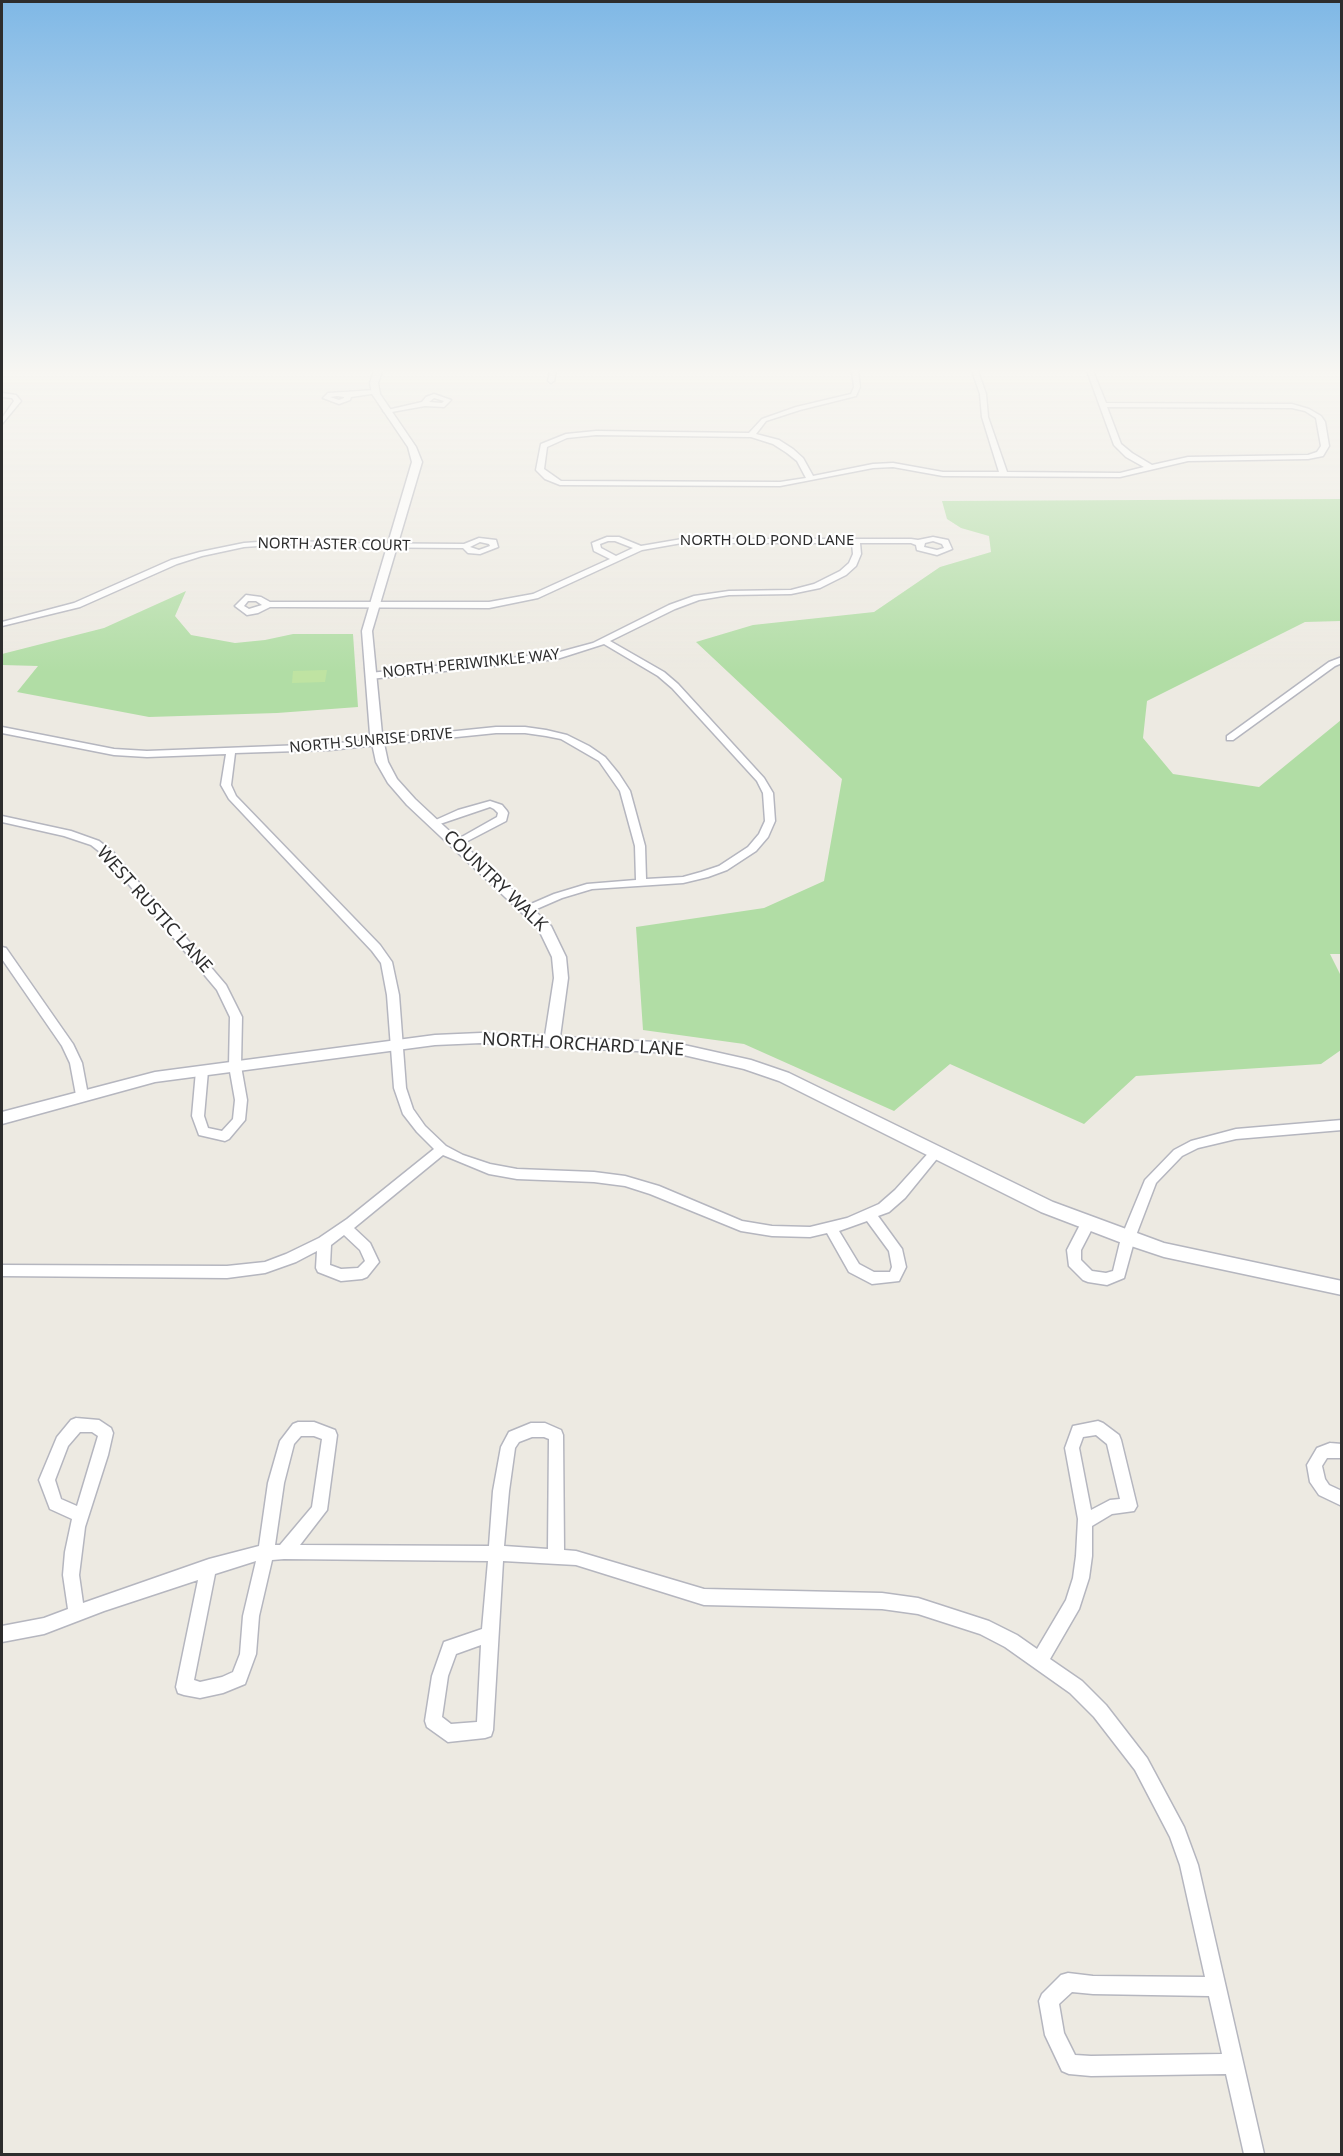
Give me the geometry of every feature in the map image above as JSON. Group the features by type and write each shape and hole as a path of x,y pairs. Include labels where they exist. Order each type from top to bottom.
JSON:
{"street":[{"name":"COUNTRY WALK","path":"414,472 367,631 377,742 382,762 392,780 434,823 544,926 559,957 561,978 552,1041"},
{"path":"542,472 560,483 780,484 846,472"},
{"path":"807,472 811,479"},
{"path":"929,472 942,474 1120,475 1135,472"},
{"path":"616,559 597,549 596,543 607,538 616,539 640,548"},
{"name":"NORTH OLD POND LANE","path":"268,605 473,606 515,601 553,588 640,548 682,541 919,543"},
{"name":"NORTH PERIWINKLE WAY","path":"370,676 557,656 604,641 672,607 697,598 729,593 790,592 817,586 837,577 853,564 857,554 856,541"},
{"name":"NORTH ASTER COURT","path":"2,624 77,605 174,562 225,548 286,542 465,546"},
{"path":"528,909 558,896 591,886 683,880 723,868 752,849 764,835 770,821 771,806 768,793 761,780 675,686 661,674 604,641"},
{"path":"1230,738 1332,664 1341,660"},
{"name":"NORTH SUNRISE DRIVE","path":"2,730 131,754 329,747 477,731 525,730 564,737 602,759 625,790 640,846 641,883"},
{"path":"231,751 226,785 232,797 376,948 386,962 393,995 400,1088 407,1111 421,1129 442,1149 489,1169 517,1174 594,1177 625,1181 654,1190 741,1226 772,1231 810,1232 870,1215 900,1194 936,1152"},
{"path":"434,823 490,804 498,807 503,813 502,819 456,843"},
{"name":"WEST RUSTIC LANE","path":"2,819 80,837 95,843 109,854 222,988 236,1017 235,1066 241,1100 238,1120 225,1136 203,1131 198,1116 202,1071"},
{"path":"2,951 67,1044 76,1063 82,1095"},
{"name":"NORTH ORCHARD LANE","path":"2,1118 155,1077 435,1040 481,1038 675,1048 746,1064 784,1077 1047,1207 1128,1238 1164,1250 1341,1288"},
{"path":"1088,1223 1074,1250 1074,1262 1088,1276 1107,1279 1119,1274 1128,1238 1151,1180 1162,1166 1178,1153 1195,1144 1236,1134 1341,1125"},
{"path":"2,1271 227,1272 265,1267 291,1258 324,1242 345,1228 442,1149"},
{"path":"830,1227 854,1268 872,1278 894,1277 899,1267 895,1249 870,1215"},
{"path":"324,1242 323,1268 341,1275 362,1273 372,1262 365,1247 345,1228"},
{"path":"77,1614 71,1575 72,1552 106,1433 93,1425 76,1425 62,1442 48,1480 55,1504 81,1516"},
{"path":"1040,1661 1073,1603 1081,1578 1086,1521 1072,1448 1078,1431 1098,1428 1114,1440 1129,1506 1110,1507 1086,1521"},
{"path":"209,1567 184,1686 200,1690 223,1685 239,1678 248,1654 250,1616 266,1553 276,1483 287,1442 298,1429 314,1429 330,1435 319,1510 284,1552"},
{"path":"490,1634 450,1648 440,1676 434,1721 448,1733 485,1730 501,1491 508,1447 514,1437 531,1430 545,1430 556,1435 556,1557"},
{"path":"1341,1451 1330,1450 1322,1453 1314,1465 1314,1473 1324,1490 1341,1499"},
{"path":"2,1634 44,1626 209,1567 254,1554 284,1552 497,1554 576,1558 704,1597 882,1601 918,1606 983,1627 1011,1641 1040,1661 1076,1687 1100,1710 1141,1764 1178,1833 1189,1865 1254,2154"},
{"path":"1217,1988 1093,1985 1068,1982 1048,2001 1055,2035 1069,2064 1091,2066 1235,2064"}],"green space":[{"path":"1341,499 1341,621 1305,622 1147,701 1143,738 1173,774 1259,787 1341,720 1342,954 1330,954 1341,976 1341,1050 1321,1064 1136,1076 1084,1124 950,1064 894,1111 744,1044 643,1030 636,927 764,908 824,881 842,779 696,642 753,625 874,612 940,567 991,552 989,536 961,528 947,519 942,501"},
{"path":"186,591 175,616 191,635 235,643 293,634 353,634 358,707 277,713 149,717 17,692 38,666 2,665 2,654 104,628"},
{"path":"327,670 325,682 292,683 293,671"}]}
